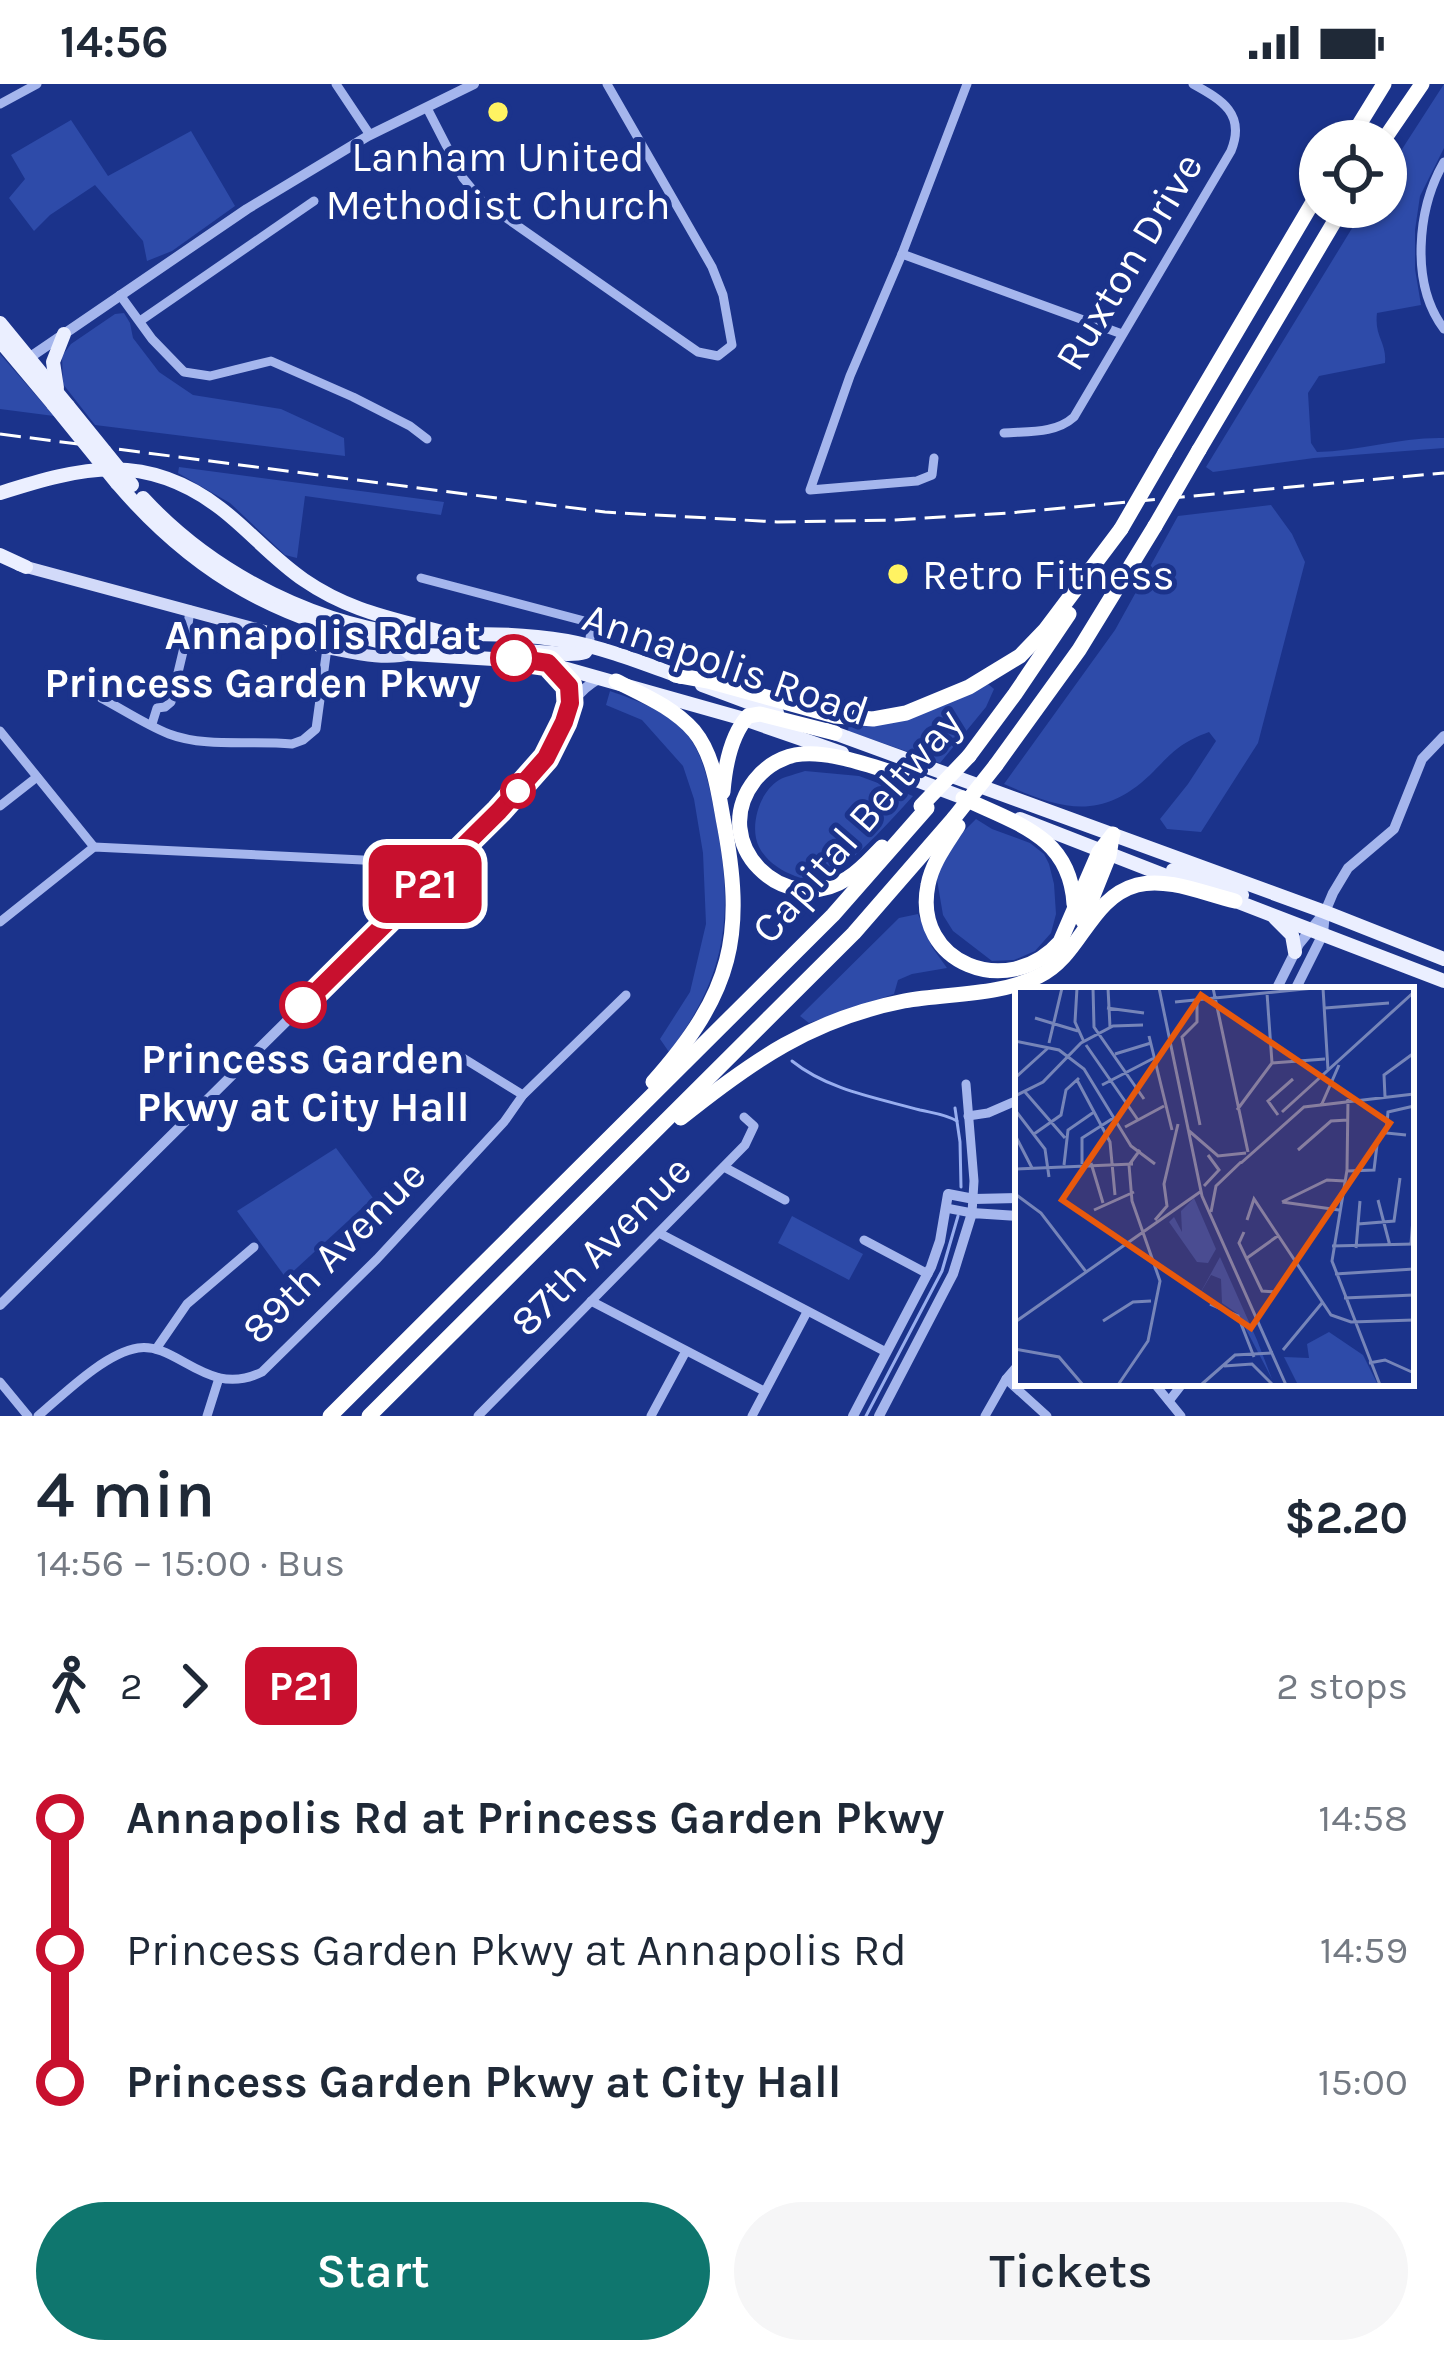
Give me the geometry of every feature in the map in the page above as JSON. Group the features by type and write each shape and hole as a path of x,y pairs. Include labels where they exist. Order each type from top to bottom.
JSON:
{"highway":[{"path":"1361,120 1384,84"},
{"path":"1397,120 1420,84"},
{"name":"Capital Beltway","path":"330,1416 833,915 969,756 1055,635 1299,226"},
{"name":"Capital Beltway","path":"369,1416 854,933 958,820 1079,650 1331,228"},
{"path":"675,675 835,716 907,713 969,688 1019,656 1045,630 1120,529"},
{"path":"556,1192 695,1031 717,991 731,940 735,893 722,808 707,753 692,729 669,709 609,679"},
{"path":"722,808 728,758 744,719 760,714 835,733"},
{"path":"910,778 818,754 784,758 762,772 746,793 739,818 743,844 756,866 778,884 819,889 852,876 924,807"},
{"path":"964,798 1053,847 1072,881 1074,913"},
{"path":"958,820 933,869 927,904 936,934 956,958 997,973 1029,967 1052,952 1113,834"},
{"path":"1077,938 1104,854"},
{"path":"617,1169 740,1071 802,1034 881,1006 1021,983 1050,970 1108,900 1137,885 1157,883 1235,901"}],"main road":[{"name":"Annapolis Road","path":"0,323 25,361 162,531 235,584 303,620 402,646 411,654 548,663 744,719 1444,981"},
{"path":"60,401 52,362 64,334"},
{"name":"Annapolis Road","path":"0,341 25,361"},
{"path":"0,497 92,468 136,470 174,481 219,507 303,580 334,598 373,615 453,635"},
{"name":"Annapolis Road","path":"125,484 232,572 316,611 380,630 434,638 534,637 589,646 1444,959"},
{"path":"0,558 327,649 378,656 411,654"},
{"path":"478,657 520,650 577,656 589,646"},
{"path":"1132,864 1143,860 1309,920 1325,912"},
{"path":"1271,914 1292,935 1295,952"}],"street":[{"path":"0,104 37,84"},
{"path":"336,84 370,135"},
{"path":"25,361 247,209 370,135 474,84"},
{"path":"427,108 469,187 482,201 698,352 718,356 732,345 723,295 712,267 607,84"},
{"path":"934,458 932,475 917,482 810,490 850,376 967,84"},
{"name":"Ruxton Drive","path":"1004,433 1049,430 1072,420 1235,143 1235,123 1227,106 1193,84"},
{"path":"1444,162 1430,190 1422,225 1427,298 1444,329"},
{"path":"140,321 314,200"},
{"path":"902,254 1122,334"},
{"path":"121,296 184,373 210,376 271,361 353,397 427,439"},
{"path":"421,578 592,623 589,646"},
{"path":"152,724 157,708 171,702 190,610"},
{"path":"101,698 171,735 214,742 292,744 316,729 327,649"},
{"path":"548,663 569,686 570,703"},
{"path":"0,1305 499,811 546,758 570,703 585,686 609,679"},
{"path":"0,731 94,848"},
{"path":"1297,987 1316,931 1348,868 1394,829 1422,759 1444,736"},
{"path":"0,806 37,777"},
{"path":"0,922 94,848 445,864"},
{"path":"1280,987 1295,952 1316,931"},
{"name":"89th Avenue","path":"156,1349 219,1378 247,1378 267,1369 377,1259 504,1122 523,1095 626,995"},
{"path":"464,1058 523,1095"},
{"path":"879,1416 953,1274 972,1213 966,1084"},
{"path":"968,1116 1015,1101"},
{"name":"87th Avenue","path":"478,1416 751,1137 754,1126 744,1117"},
{"path":"724,1167 784,1200"},
{"path":"853,1416 928,1274 940,1241 948,1180"},
{"path":"948,1194 1015,1198"},
{"path":"946,1208 1015,1216"},
{"path":"659,1233 886,1352"},
{"path":"864,1240 928,1274"},
{"path":"38,1416 115,1358 138,1348 156,1349 187,1304 254,1247"},
{"path":"591,1301 764,1391"},
{"path":"752,1416 807,1312"},
{"path":"651,1416 686,1351"},
{"path":"985,1416 1015,1368"},
{"path":"207,1416 219,1378"},
{"path":"1006,1379 1047,1416"},
{"path":"0,1382 28,1416"},
{"path":"1157,1386 1181,1416"},
{"path":"1169,1400 1181,1386"}],"shaded area":[{"path":"1444,84 1444,148 1420,196 1415,230 1421,305 1377,313 1385,363 1319,376 1308,393 1311,443 1317,452 1444,438 1444,448 1213,472 1206,467 1352,228 1407,228 1407,141"},
{"path":"71,120 108,176 191,131 235,206 172,251 147,261 143,241 95,185 34,231 9,198 25,179 11,155"},
{"path":"124,313 133,338 159,372 193,395 281,409 344,438 345,456 95,425 63,384 62,356 71,344 115,314"},
{"path":"0,354 54,416 0,409"},
{"path":"179,467 444,502 441,515 305,496 297,558 285,555 230,503 178,473"},
{"path":"1271,505 1305,562 1258,743 1201,832 1167,829 1160,819 1216,741 1209,732 1176,749 1132,790 1097,805 1062,805 1004,784 1115,630 1178,516"},
{"path":"988,684 994,689 986,707 940,763 848,731 849,724 916,714"},
{"path":"610,691 663,714 689,737 706,775 721,850 725,912 715,968 689,1023 669,1052 660,1039 690,992 706,924 703,853 683,766 642,720 606,705"},
{"path":"805,771 859,776 913,796 845,864 822,878 805,879 770,861 759,847 755,830 761,801 772,786"},
{"path":"976,819 1030,843 1049,864 1056,914 1051,933 1035,951 1014,960 992,961 953,931 943,915 936,874"},
{"path":"918,914 947,968 912,974 898,980 894,994 809,1023 800,1016 899,918"},
{"path":"336,1148 373,1198 286,1278 237,1211"},
{"path":"792,1216 863,1254 849,1280 778,1243"}],"waterway":[{"path":"792,1061 837,1086 957,1121"},
{"path":"955,1108 961,1187"},
{"path":"866,1416 942,1271 958,1216"}],"railway":[{"path":"0,434 605,512 777,522 1009,513 1444,473"}],"bus line":[{"name":"P21","path":"303,1005 499,811 546,758 564,722 569,686 548,663 514,658"}],"place":[{"name":"Lanham United Methodist Church","path":"498,112"},
{"name":"Retro Fitness","path":"898,574"},
{"name":"Annapolis Rd at Princess Garden Pkwy","path":"514,658"},
{"name":"Princess Garden Pkwy at City Hall","path":"303,1005"}]}
